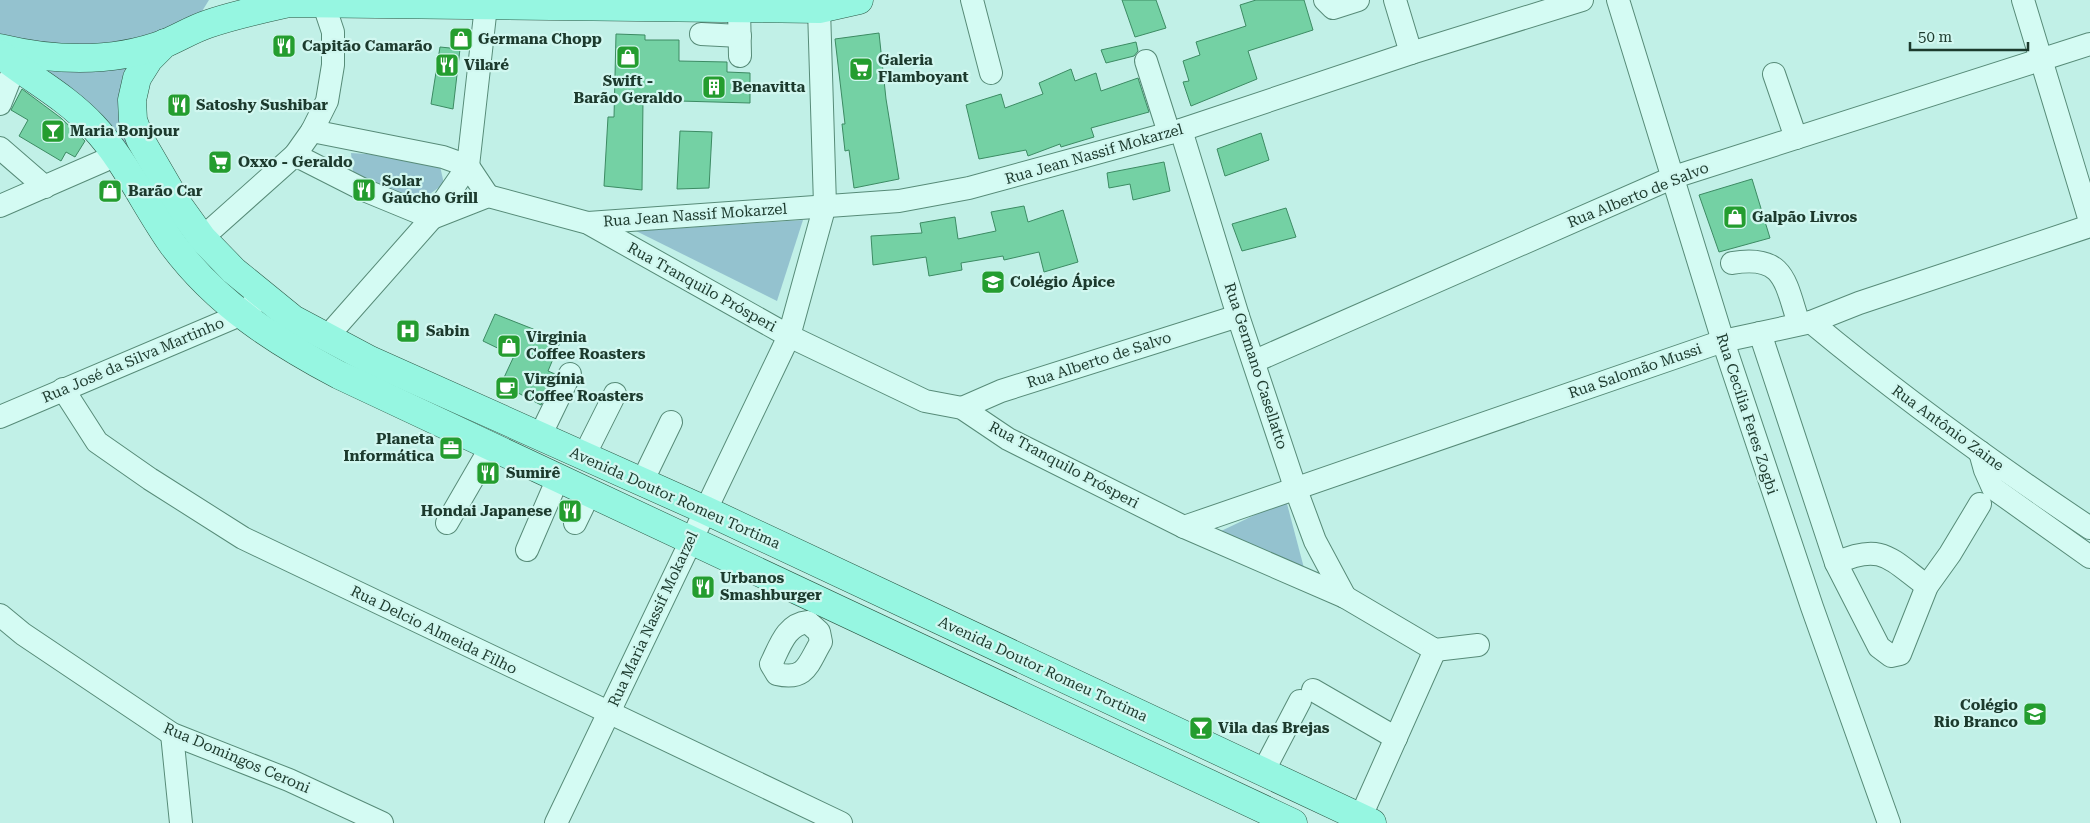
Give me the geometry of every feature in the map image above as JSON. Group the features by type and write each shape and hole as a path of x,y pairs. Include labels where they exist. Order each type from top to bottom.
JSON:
{"main road":[{"path":"207,24 222,0"},
{"path":"5,56 94,57 130,52 164,43 207,24 289,3 432,2 486,6 819,8 859,0"},
{"name":"Avenida Doutor Romeu Tortima","path":"164,43 149,59 138,78 132,100 133,120 156,170 202,238 263,296 293,319 370,360 705,510 1263,772 1363,821"},
{"name":"Avenida Doutor Romeu Tortima","path":"5,56 68,101 94,127 117,156 174,245 209,286 240,315 286,346 339,375 690,541 812,611 1293,823"}],"street":[{"path":"972,0 991,73"},
{"path":"1325,0 1333,8 1358,0"},
{"path":"1395,0 1411,53"},
{"name":"Rua Jean Nassif Mokarzel","path":"588,223 899,201 969,188 1175,131 1411,53 1582,0"},
{"name":"Rua Cecília Feres Zogbi","path":"1618,0 1723,341 1812,607 1889,823"},
{"path":"2023,0 2090,221"},
{"path":"202,238 295,155 312,131 327,101 332,65 333,32 323,2"},
{"path":"326,338 432,218 468,166 486,6"},
{"path":"701,34 740,46 739,8"},
{"name":"Rua Maria Nassif Mokarzel","path":"556,823 789,336 825,205 819,8"},
{"name":"Rua Alberto de Salvo","path":"1255,361 1674,177 2090,44"},
{"path":"0,104 5,56"},
{"name":"Rua Germano Casellatto","path":"1146,61 1175,131 1255,361 1295,487 1316,541 1345,597"},
{"path":"1774,74 1796,138"},
{"path":"295,155 364,190 432,218 488,196 468,166 443,156 312,131"},
{"path":"0,148 45,186"},
{"path":"0,206 117,156"},
{"name":"Rua Tranquilo Prósperi","path":"488,196 588,223 789,336 925,401 962,408 1008,439 1184,527 1345,597 1436,650"},
{"name":"Rua Salomão Mussi","path":"1184,527 1295,487 1723,341 1805,323 1858,303 2090,226"},
{"path":"1732,263 1751,260 1770,263 1778,269 1805,323"},
{"name":"Rua José da Silva Martinho","path":"0,417 240,315 263,296"},
{"name":"Rua Alberto de Salvo","path":"962,408 1001,391 1238,316"},
{"name":"Rua Antônio Zaine","path":"1805,323 1980,452 2090,528"},
{"path":"1760,333 1836,563 1879,647 1890,656 1900,654 1907,631 1927,586 1950,554 1980,504"},
{"path":"540,436 570,374"},
{"name":"Rua Delcio Almeida Filho","path":"63,389 97,442 150,479 243,538 841,823"},
{"path":"584,456 615,394"},
{"path":"642,482 671,422"},
{"path":"447,523 491,447"},
{"path":"1980,452 1993,488 2090,557"},
{"path":"526,550 558,478"},
{"path":"575,523 589,494"},
{"path":"1836,563 1856,554 1873,552 1888,557 1927,586"},
{"name":"Rua Domingos Ceroni","path":"0,615 23,634 172,734 289,780 382,823"},
{"path":"1363,821 1396,738 1436,650 1478,645"},
{"path":"1263,772 1307,695 1396,738"},
{"path":"172,734 182,823"}],"shaded area":[{"path":"0,0 209,0 199,16 169,32 93,49 0,40"},
{"path":"139,59 124,92 239,290 239,295 234,296 27,63"},
{"path":"351,153 398,156 440,166 444,184 424,198 389,190 353,172"},
{"path":"803,220 777,301 636,231"},
{"path":"1286,500 1304,568 1219,532"}],"building":[{"path":"1122,0 1156,0 1166,28 1135,37"},
{"path":"1256,0 1304,0 1313,30 1248,51 1257,79 1191,106 1183,82 1189,81 1183,61 1200,55 1196,42 1246,26 1240,5"},
{"path":"879,33 886,99 899,179 854,188 849,150 845,151 842,124 845,124 835,39"},
{"path":"616,34 645,35 645,40 679,40 679,61 727,62 727,72 750,73 750,103 643,100 642,190 604,186 608,117 614,117"},
{"path":"1136,42 1138,51 1134,56 1106,63 1101,50"},
{"name":"Vilaré","path":"440,47 460,49 453,109 431,104"},
{"path":"1071,69 1075,81 1096,73 1101,91 1138,78 1149,112 1091,128 1094,137 1061,147 1060,144 1028,156 1026,150 979,159 966,105 1001,94 1005,108 1043,94 1039,83"},
{"path":"22,89 61,118 85,141 75,157 66,152 61,161 19,136 28,120 11,110"},
{"path":"680,131 712,132 709,188 677,189"},
{"path":"1261,133 1269,160 1225,176 1217,149"},
{"path":"1164,162 1170,191 1133,200 1130,184 1109,188 1107,173"},
{"name":"Galpão Livros","path":"1752,179 1770,238 1719,252 1699,195"},
{"path":"1024,206 1028,222 1063,210 1078,262 1044,272 1039,252 1004,260 1003,256 961,263 962,270 929,276 926,257 873,265 871,236 922,233 920,223 955,217 958,239 996,231 991,212"},
{"path":"1286,208 1296,237 1242,251 1232,224"},
{"path":"495,314 561,340 548,371 555,374 541,405 501,384 514,356 483,341"}],"place":[{"name":"Germana Chopp","path":"461,39"},
{"name":"Capitão Camarão","path":"284,46"},
{"name":"Swift - Barão Geraldo","path":"628,57"},
{"name":"Vilaré","path":"447,65"},
{"name":"Galeria Flamboyant","path":"861,69"},
{"name":"Benavitta","path":"714,87"},
{"name":"Satoshy Sushibar","path":"179,105"},
{"name":"Maria Bonjour","path":"53,131"},
{"name":"Oxxo - Geraldo","path":"220,162"},
{"name":"Solar Gaúcho Grill","path":"364,190"},
{"name":"Barão Car","path":"110,191"},
{"name":"Galpão Livros","path":"1735,217"},
{"name":"Colégio Ápice","path":"993,282"},
{"name":"Sabin","path":"408,331"},
{"name":"Virginia Coffee Roasters","path":"509,346"},
{"name":"Virgínia Coffee Roasters","path":"507,388"},
{"name":"Planeta Informática","path":"451,448"},
{"name":"Sumirê","path":"488,473"},
{"name":"Hondai Japanese","path":"570,511"},
{"name":"Urbanos Smashburger","path":"703,587"},
{"name":"Colégio Rio Branco","path":"2035,714"},
{"name":"Vila das Brejas","path":"1201,728"}]}
